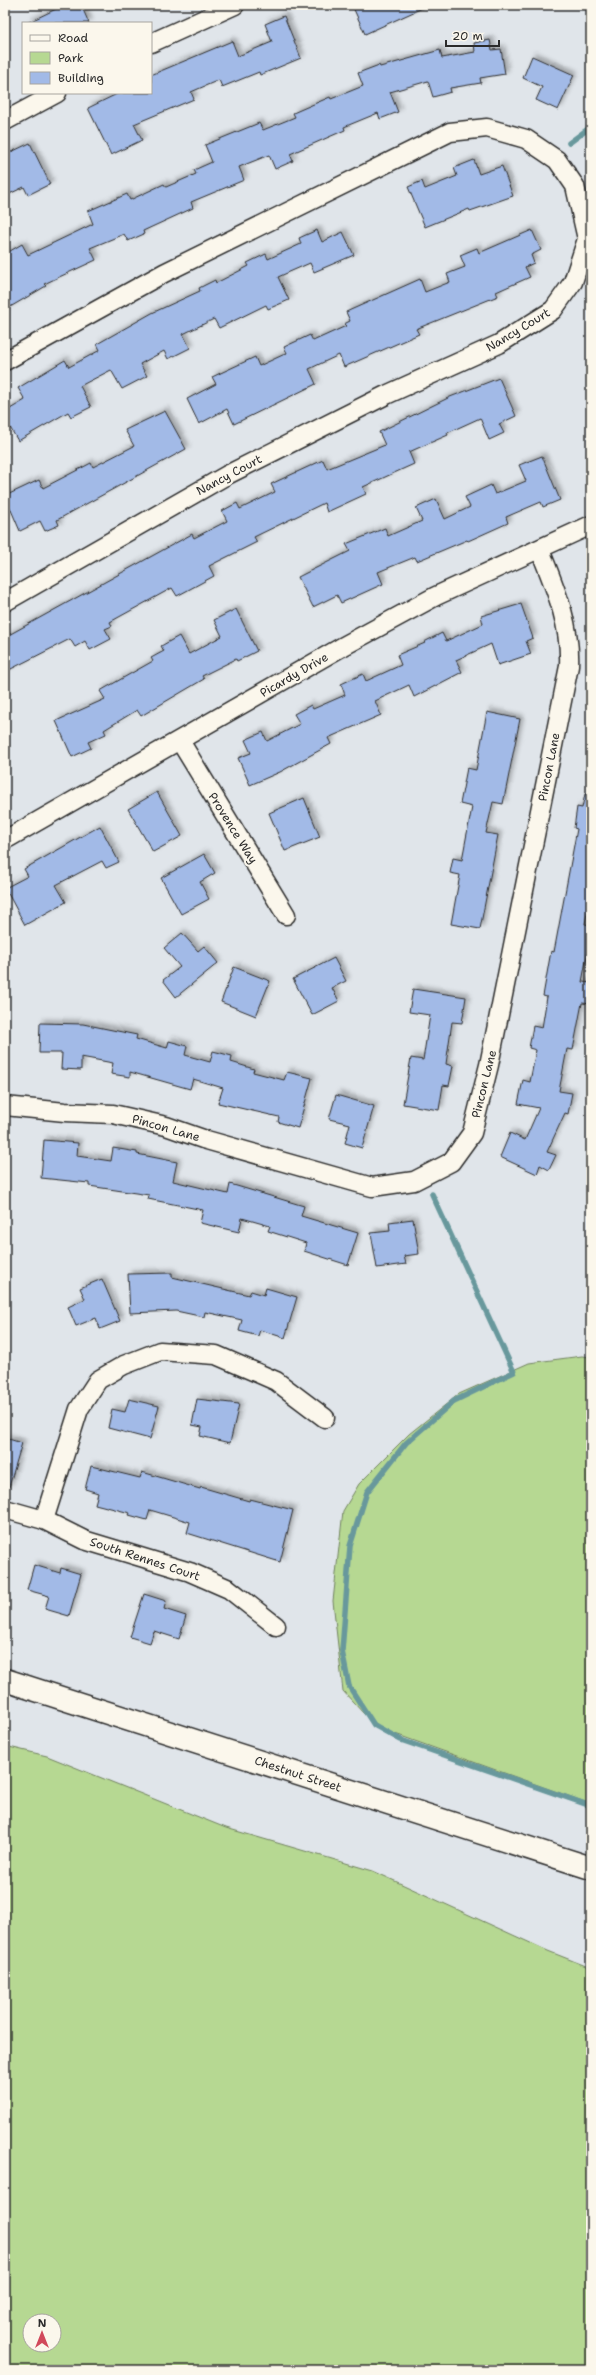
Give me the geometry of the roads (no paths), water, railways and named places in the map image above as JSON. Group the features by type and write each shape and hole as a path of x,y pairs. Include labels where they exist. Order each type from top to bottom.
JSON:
{"main road":[{"name":"Chestnut Street","path":"5,1680 591,1868"}],"street":[{"path":"152,43 235,5"},
{"path":"5,121 55,94"},
{"name":"Nancy Court","path":"5,361 164,273 450,132 487,128 526,139 557,160 574,186 587,239 573,282 554,310 499,344 386,395 227,474 5,602"},
{"name":"Picardy Drive","path":"5,840 340,648 436,596 540,550 591,525"},
{"name":"Pincon Lane","path":"5,1106 65,1112 113,1114 166,1126 203,1139 372,1186 414,1181 451,1162 472,1133 489,1065 568,666 570,644 561,605 540,550"},
{"name":"Provence Way","path":"180,741 286,915"},
{"path":"44,1520 79,1409 98,1380 124,1365 160,1351 216,1356 276,1381 325,1418"},
{"name":"South Rennes Court","path":"5,1509 44,1520 84,1540 190,1572 223,1586 276,1626"}],"waterway":[{"path":"569,143 588,129 591,122"},
{"path":"432,1194 514,1372 454,1401 406,1443 367,1492 350,1546 342,1651 349,1686 374,1725 401,1740 591,1806"}]}
